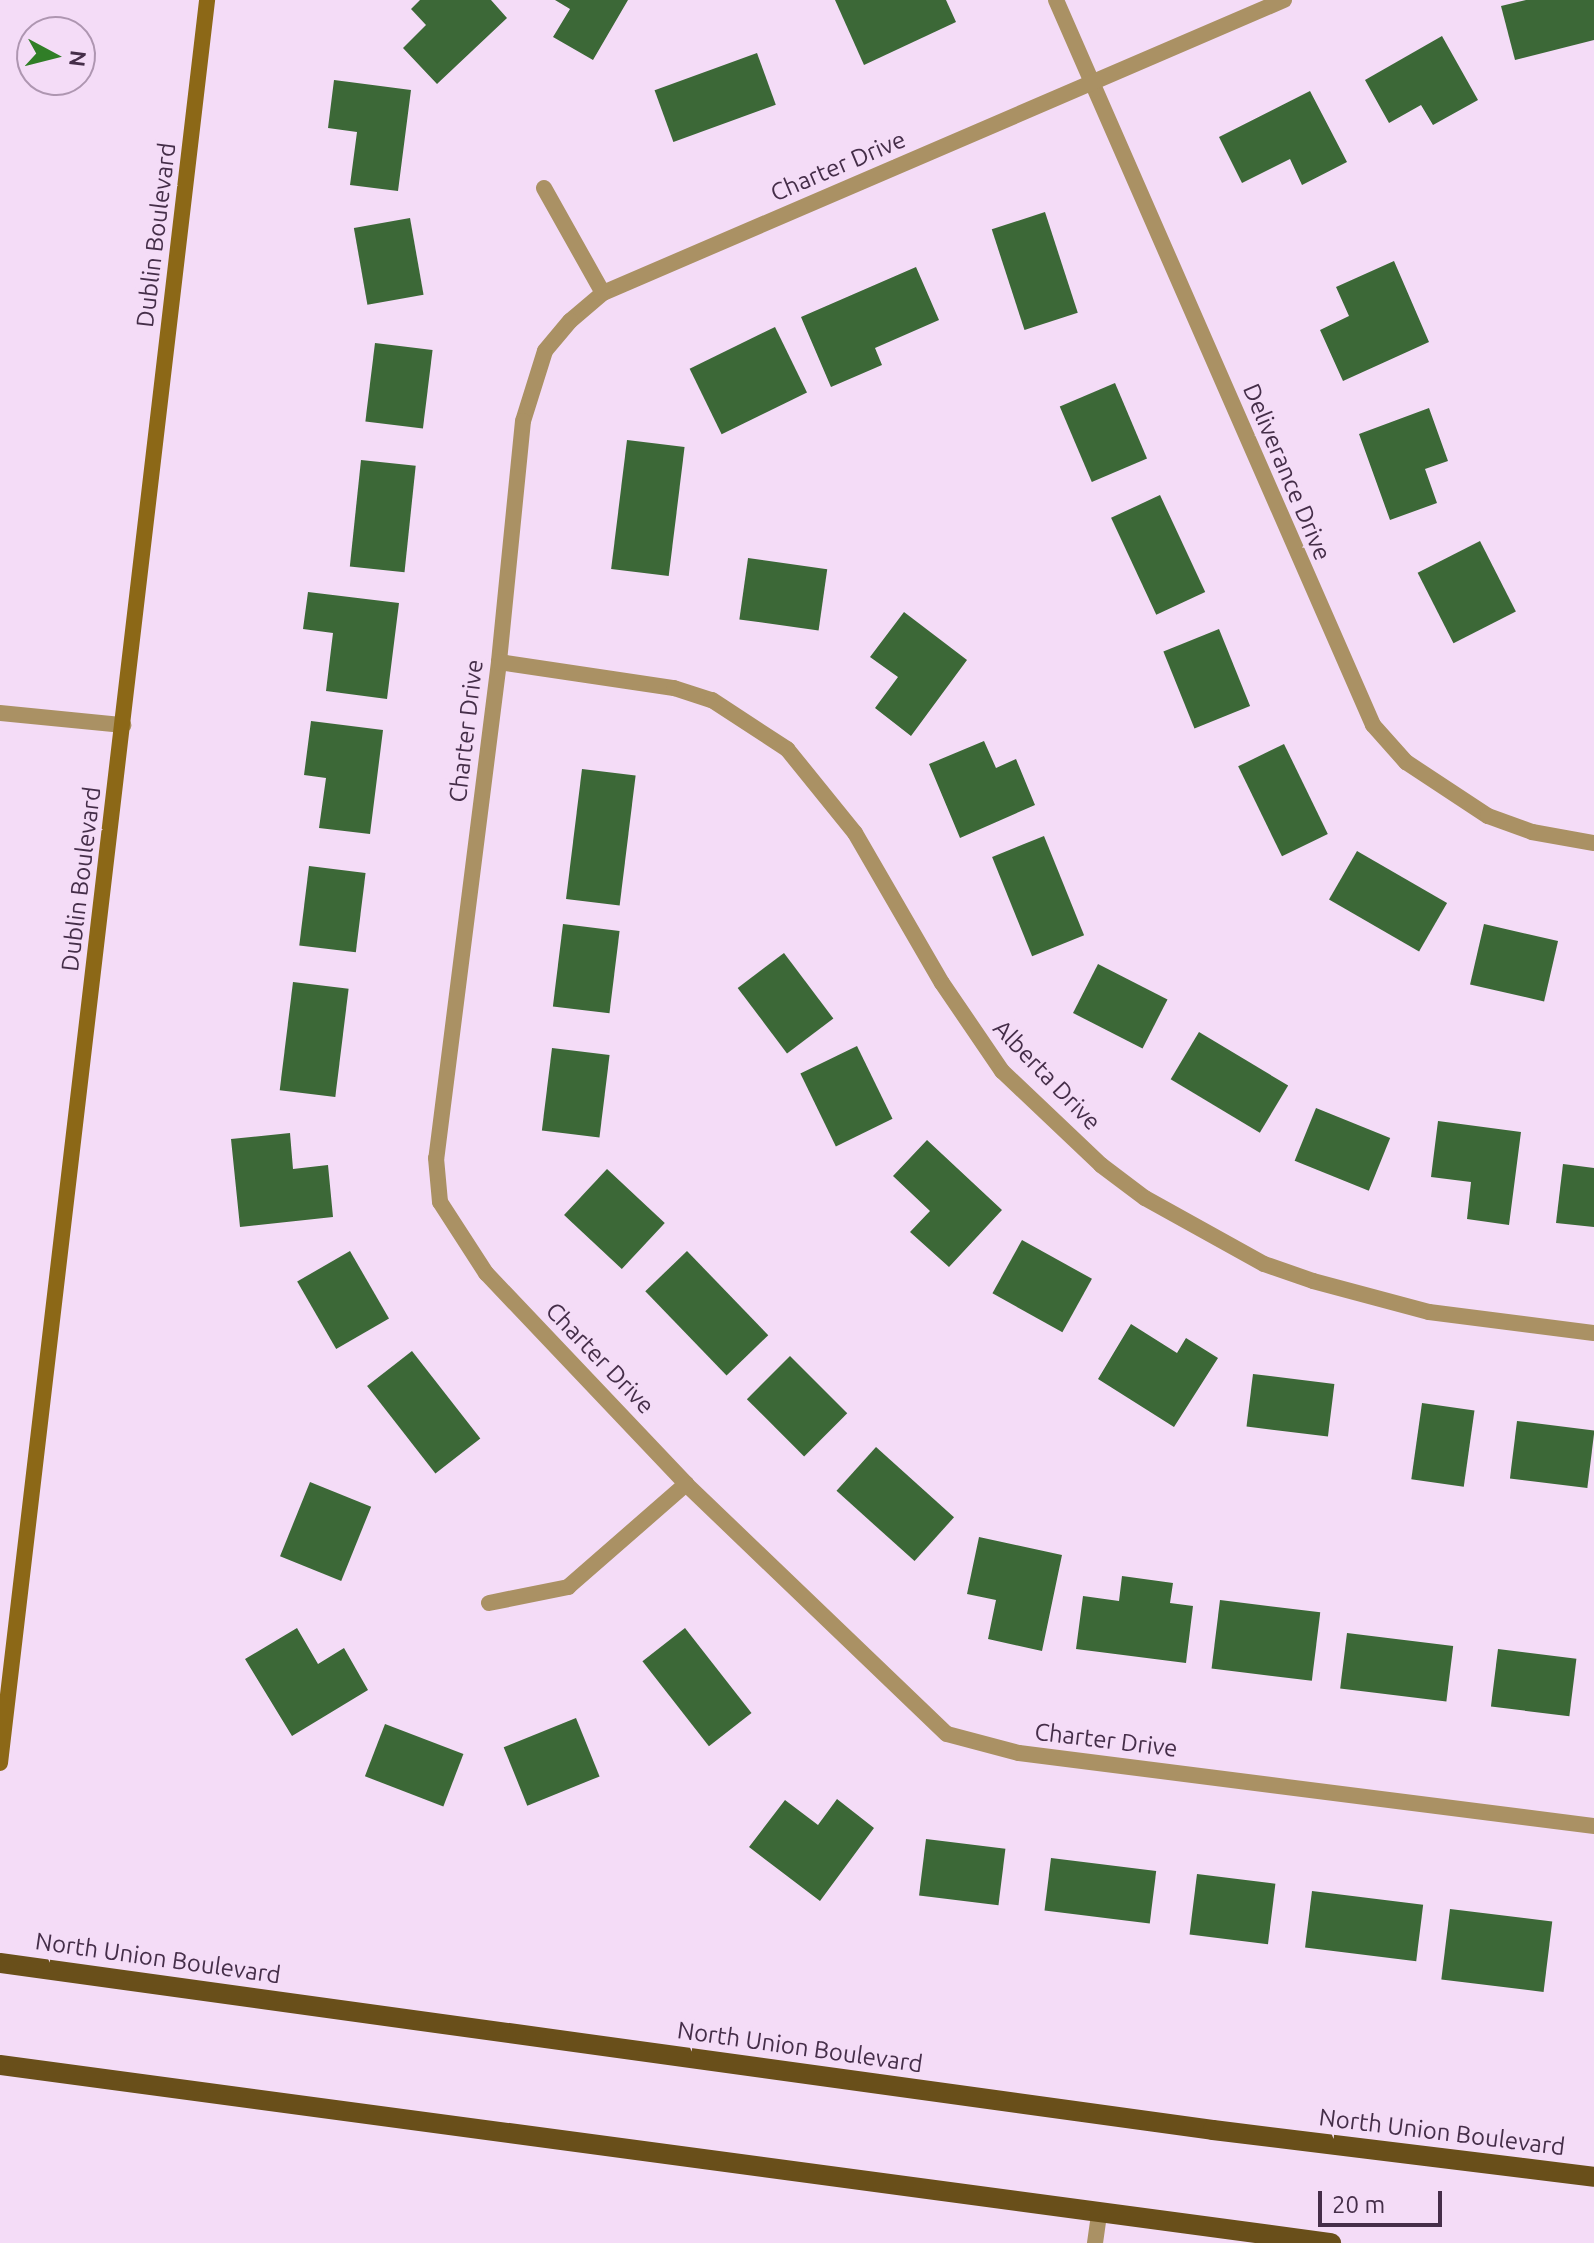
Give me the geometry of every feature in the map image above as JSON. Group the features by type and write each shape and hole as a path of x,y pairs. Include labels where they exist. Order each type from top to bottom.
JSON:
{"main road":[{"name":"Dublin Boulevard","path":"0,1763 207,0"},
{"name":"North Union Boulevard","path":"0,1963 1213,2130 1594,2177"},
{"path":"0,2065 1318,2242"}],"street":[{"name":"Deliverance Drive","path":"1056,0 1373,725 1406,762 1488,816 1532,832 1594,843"},
{"name":"Charter Drive","path":"1284,0 603,293 570,321 545,351 532,383 436,1158 440,1202 458,1238 486,1273 686,1484 947,1734 1019,1753 1594,1826"},
{"path":"544,188 603,293"},
{"name":"Alberta Drive","path":"499,662 674,688 712,700 787,749 855,833 942,983 1002,1071 1101,1165 1145,1198 1264,1264 1313,1281 1429,1312 1594,1333"},
{"path":"0,713 123,725"},
{"path":"489,1603 568,1587 686,1484"},
{"path":"1095,2243 1099,2215"}],"building":[{"path":"420,0 491,0 507,18 437,84 403,48 426,25 411,9"},
{"path":"555,0 628,0 593,60 553,37 570,9"},
{"path":"835,0 946,0 956,22 864,65"},
{"path":"1526,0 1594,0 1594,40 1515,60 1501,6"},
{"path":"1442,36 1478,100 1433,125 1421,105 1389,123 1365,80"},
{"path":"757,53 776,105 673,142 655,90"},
{"path":"334,80 411,90 398,191 350,185 357,132 328,128"},
{"path":"1310,91 1347,162 1302,185 1290,159 1242,183 1219,137"},
{"path":"1045,212 1078,313 1024,330 992,229"},
{"path":"410,218 424,295 367,305 354,228"},
{"path":"1394,261 1429,342 1343,381 1320,330 1349,316 1336,287"},
{"path":"916,267 939,320 875,348 882,365 831,387 801,317"},
{"path":"775,327 807,393 722,434 690,369"},
{"path":"375,343 433,350 423,428 365,421"},
{"path":"1115,383 1147,458 1092,482 1060,406"},
{"path":"1429,408 1448,461 1425,469 1437,503 1390,520 1359,434"},
{"path":"627,440 685,447 669,576 611,569"},
{"path":"361,460 416,466 405,572 350,566"},
{"path":"1160,495 1205,592 1156,615 1111,518"},
{"path":"1480,541 1516,611 1453,643 1418,573"},
{"path":"748,558 827,569 819,631 739,619"},
{"path":"308,592 399,603 387,699 326,691 333,633 303,629"},
{"path":"904,612 967,660 911,736 875,708 898,677 870,657"},
{"path":"1219,629 1250,706 1194,728 1163,651"},
{"path":"311,721 383,730 370,834 319,828 326,778 304,775"},
{"path":"984,741 996,768 1016,759 1035,805 960,838 929,764"},
{"path":"1284,744 1328,834 1282,856 1238,766"},
{"path":"582,769 636,776 620,906 566,899"},
{"path":"1044,836 1084,935 1032,956 992,857"},
{"path":"1357,851 1447,903 1419,951 1329,899"},
{"path":"309,866 366,873 356,952 299,945"},
{"path":"563,924 620,931 609,1013 553,1006"},
{"path":"1484,924 1558,941 1544,1002 1470,984"},
{"path":"784,953 833,1018 787,1053 738,988"},
{"path":"1098,964 1167,999 1143,1048 1073,1013"},
{"path":"293,982 349,989 335,1097 280,1090"},
{"path":"1199,1032 1288,1086 1260,1133 1171,1079"},
{"path":"857,1046 893,1119 836,1146 800,1074"},
{"path":"552,1048 610,1055 599,1137 542,1130"},
{"path":"1316,1108 1390,1138 1369,1191 1295,1161"},
{"path":"1438,1121 1521,1132 1509,1225 1467,1219 1471,1182 1431,1177"},
{"path":"290,1133 293,1169 328,1165 333,1217 240,1227 231,1139"},
{"path":"927,1140 1002,1210 949,1267 910,1232 930,1211 893,1176"},
{"path":"1563,1164 1594,1168 1594,1227 1556,1223"},
{"path":"607,1169 665,1223 622,1269 564,1215"},
{"path":"1022,1240 1092,1279 1062,1332 992,1293"},
{"path":"350,1251 389,1319 336,1349 297,1282"},
{"path":"687,1251 768,1335 727,1375 645,1291"},
{"path":"1131,1324 1177,1353 1186,1338 1218,1358 1174,1427 1098,1379"},
{"path":"412,1351 480,1438 435,1474 367,1386"},
{"path":"790,1356 847,1413 804,1456 747,1399"},
{"path":"1253,1374 1334,1384 1328,1437 1247,1427"},
{"path":"1422,1403 1474,1410 1464,1487 1411,1479"},
{"path":"1517,1421 1594,1430 1587,1488 1510,1479"},
{"path":"876,1447 954,1517 915,1561 837,1491"},
{"path":"310,1482 371,1507 341,1581 280,1556"},
{"path":"979,1537 1062,1555 1042,1651 988,1639 996,1600 967,1594"},
{"path":"1122,1576 1173,1583 1170,1603 1193,1606 1186,1663 1076,1649 1083,1596 1119,1601"},
{"path":"1220,1600 1320,1612 1312,1681 1212,1668"},
{"path":"297,1628 318,1664 344,1648 368,1690 292,1736 245,1659"},
{"path":"685,1628 751,1713 709,1746 642,1661"},
{"path":"1347,1633 1453,1646 1446,1702 1340,1689"},
{"path":"1498,1649 1576,1659 1569,1716 1491,1707"},
{"path":"576,1718 600,1776 527,1806 504,1747"},
{"path":"385,1724 463,1754 443,1806 365,1776"},
{"path":"837,1799 874,1828 820,1901 749,1847 785,1800 818,1825"},
{"path":"926,1839 1005,1849 998,1905 919,1896"},
{"path":"1051,1858 1156,1871 1150,1924 1045,1911"},
{"path":"1197,1874 1275,1884 1268,1944 1190,1935"},
{"path":"1312,1891 1423,1905 1416,1961 1305,1948"},
{"path":"1450,1909 1552,1922 1544,1992 1441,1979"}]}
